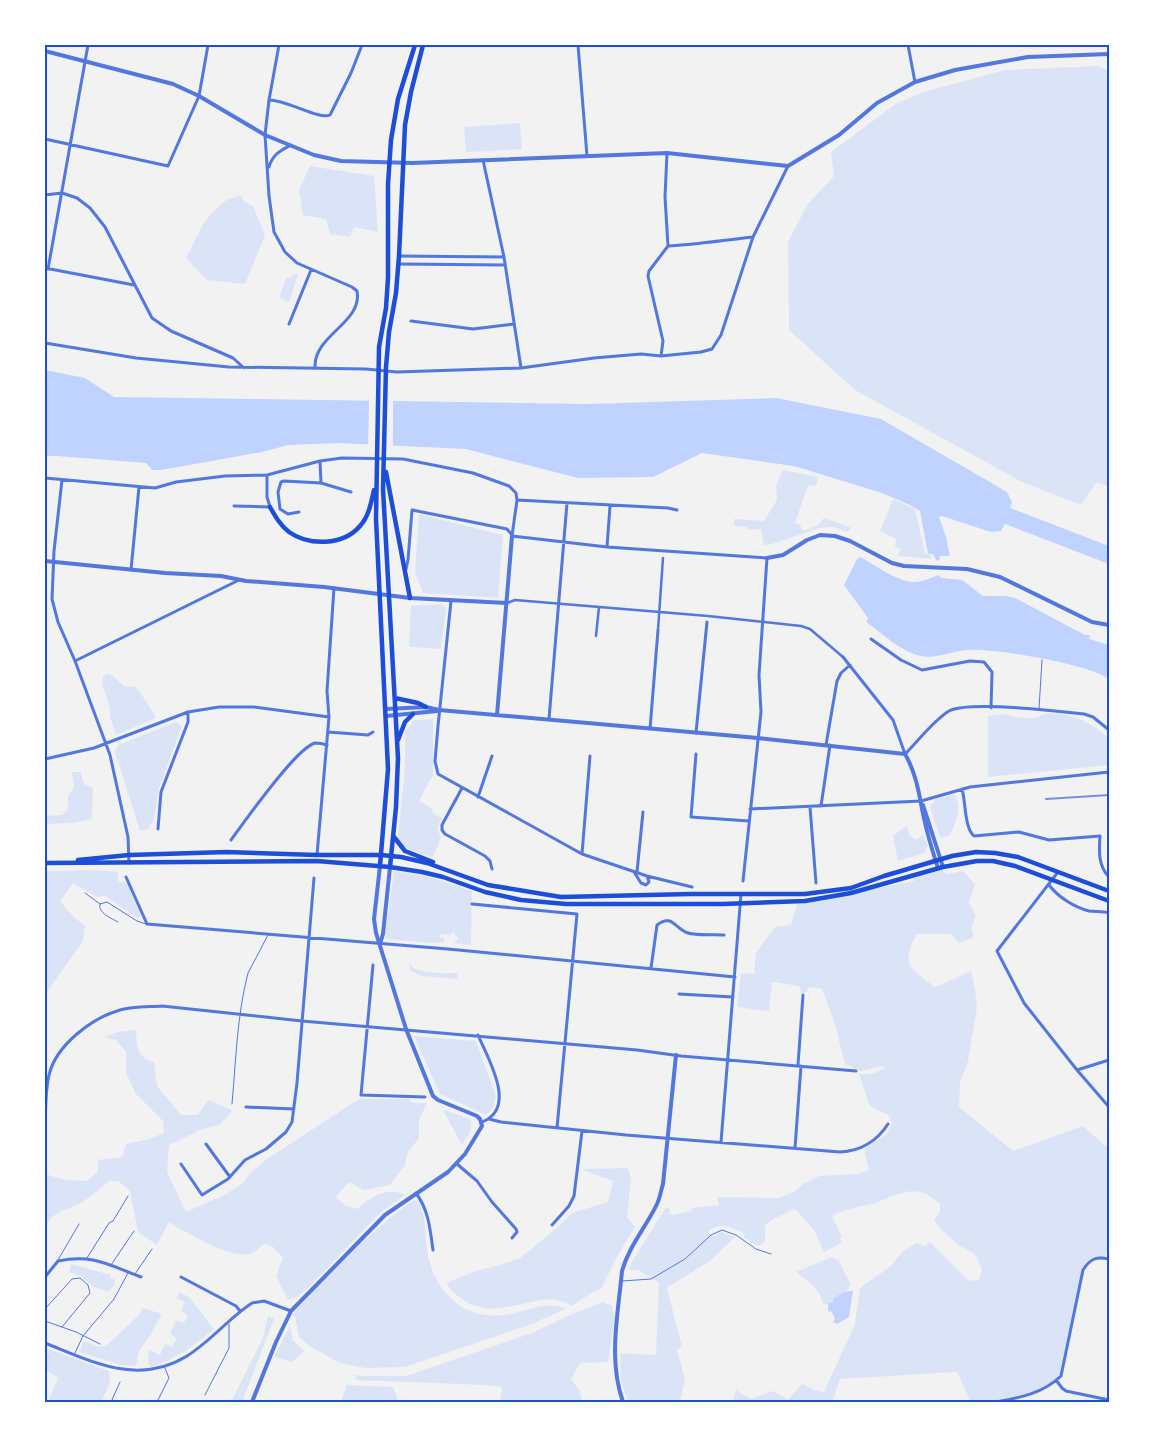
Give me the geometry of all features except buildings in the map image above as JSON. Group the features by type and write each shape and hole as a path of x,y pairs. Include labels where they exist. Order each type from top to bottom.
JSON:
{"main road":[{"path":"380,866 388,769 376,484 379,339 386,308 388,278 389,162 393,129 398,99 415,45"},
{"path":"410,598 386,484 384,466 386,367 399,256 403,163 408,108 423,45"},
{"path":"270,507 278,521 288,531 298,536 311,541 326,542 338,540 351,534 366,519 376,484"},
{"path":"386,484 386,556 398,777 390,867"},
{"path":"395,697 426,707"},
{"path":"397,744 403,727 413,714"},
{"path":"394,836 404,850 433,862 437,866"},
{"path":"45,863 129,855 226,852 381,855 414,859 488,885 561,897 805,894 851,888 941,858 976,852 995,852 1018,857 1109,891"},
{"path":"57,862 317,861 390,867 436,875 485,892 521,900 566,904 740,904 805,901 851,893 938,868 977,861 993,861 1015,866 1053,879 1109,901"}],"street":[{"path":"88,45 62,193 46,268 134,285"},
{"path":"45,139 168,166 199,96 208,45"},
{"path":"279,45 265,135 274,232 287,254 297,263 352,287 357,291 358,299 354,311 318,349 314,361 315,368"},
{"path":"269,100 290,104 321,117 330,115 351,73 362,45"},
{"path":"578,45 587,156"},
{"path":"908,45 915,82"},
{"path":"45,51 173,84 199,96 265,135 314,155 341,161 403,163 667,153 788,166"},
{"path":"45,342 136,358 245,368 315,368 397,372 521,368 594,358 641,354 662,356 702,352 712,349 722,335 753,237 788,166 839,135 877,103 915,82 955,70 1028,57 1109,54"},
{"path":"268,170 271,160 276,153 291,145"},
{"path":"662,356 663,341 648,276 649,271 668,246 665,197 667,153"},
{"path":"483,160 504,257 521,368"},
{"path":"45,195 62,193 77,198 90,208 105,227 152,318 171,331 233,358 245,368"},
{"path":"668,246 698,245 714,240 753,237"},
{"path":"399,256 504,257"},
{"path":"432,256 432,265"},
{"path":"398,264 505,266"},
{"path":"288,324 311,270"},
{"path":"411,321 473,329 514,324"},
{"path":"45,478 155,488 176,482 225,476 267,475 320,461 342,458 381,458 415,461 473,474 502,483 513,489 517,500 507,582 498,715"},
{"path":"320,461 321,483"},
{"path":"234,506 270,507 267,497 267,475"},
{"path":"62,480 52,599 58,622 75,661 116,778 128,837 129,863"},
{"path":"299,512 288,514 280,509 278,492 281,482 284,480 321,483 351,492"},
{"path":"131,570 139,487"},
{"path":"517,500 678,510"},
{"path":"549,719 567,503"},
{"path":"607,547 610,506"},
{"path":"405,572 408,560 412,510 507,529 512,536 607,547 767,558 783,555 807,540 820,535 835,536 850,541 892,564 967,569 1000,577 1092,622 1109,625"},
{"path":"650,730 664,558"},
{"path":"743,881 761,712 759,675 767,558"},
{"path":"45,561 131,570 221,576 239,580 334,588 410,598 507,603 515,600 708,616 801,626 810,629 843,657 893,720 910,764 938,868"},
{"path":"75,661 239,580"},
{"path":"317,855 329,717 327,691 334,588"},
{"path":"452,601 439,710 436,767 438,774 582,854 647,876 692,887"},
{"path":"596,636 599,607"},
{"path":"696,733 708,616"},
{"path":"871,639 901,660 922,670 970,661 984,662 992,672 991,708"},
{"path":"821,806 837,681 841,673 850,665"},
{"path":"45,760 94,748 188,712 219,707 254,707 329,717"},
{"path":"386,709 426,707 439,710 758,738 905,754"},
{"path":"905,754 940,718 950,711 966,707 1084,714 1093,717 1109,730"},
{"path":"386,716 439,710"},
{"path":"158,829 161,792 188,722 188,712"},
{"path":"328,732 368,735 373,732"},
{"path":"231,840 289,765 306,749 316,743 327,744"},
{"path":"696,754 691,817 749,821"},
{"path":"478,796 492,756"},
{"path":"582,854 590,756"},
{"path":"750,809 921,801 962,789 1109,772"},
{"path":"462,788 442,825 442,830 445,834 485,856 490,861 492,869"},
{"path":"962,789 965,797 968,827 974,836 1019,832 1050,840 1100,836 1102,868 1109,877"},
{"path":"921,801 944,867"},
{"path":"810,806 816,883"},
{"path":"643,812 636,872 641,883 646,885 649,882 647,876"},
{"path":"380,866 374,919 376,933 406,1029 434,1096 438,1100 477,1116 482,1122"},
{"path":"380,944 383,934 390,867"},
{"path":"1058,871 996,951 1024,1003 1109,1107"},
{"path":"126,877 146,924 735,977"},
{"path":"181,1164 202,1196 230,1177 246,1160 266,1149 286,1132 292,1122 314,878"},
{"path":"1049,884 1065,900 1090,911 1109,913"},
{"path":"721,1142 726,1059 735,977 741,894"},
{"path":"472,904 577,914 557,1128"},
{"path":"651,968 657,925 661,922 669,921 687,933 724,935"},
{"path":"373,965 362,1095 425,1097"},
{"path":"679,994 733,997"},
{"path":"795,1148 804,995"},
{"path":"45,1144 47,1086 50,1072 60,1053 74,1035 92,1022 121,1009 141,1007 162,1006 302,1021 856,1071"},
{"path":"478,1036 500,1090 496,1110 489,1119 482,1122"},
{"path":"623,1402 616,1382 615,1368 621,1281 625,1260 658,1202 663,1184 676,1055"},
{"path":"1077,1070 1109,1060"},
{"path":"246,1107 294,1109"},
{"path":"489,1119 582,1131 850,1151 872,1141 882,1133 888,1124"},
{"path":"252,1402 276,1342 291,1311 385,1214 457,1164 482,1126 482,1122"},
{"path":"552,1225 569,1206 574,1196 582,1131"},
{"path":"206,1144 230,1177"},
{"path":"457,1164 477,1181 492,1202 516,1229 517,1232 512,1238"},
{"path":"416,1193 427,1213 433,1250"},
{"path":"996,1402 1019,1400 1048,1386 1061,1376 1081,1275 1090,1260 1099,1257 1109,1259"},
{"path":"45,1277 58,1261 87,1259 94,1259 141,1277"},
{"path":"181,1277 236,1306 240,1311"},
{"path":"45,1344 109,1367 127,1371 148,1370 164,1366 187,1356 252,1303 264,1301 291,1311"},
{"path":"1056,1380 1066,1391 1109,1400"}],"lane":[{"path":"1039,710 1042,660"},
{"path":"84,893 100,904"},
{"path":"100,904 107,902 137,921 146,924"},
{"path":"100,904 100,911 118,922"},
{"path":"232,1104 240,1014 248,973 269,934"},
{"path":"87,1259 108,1223 113,1221 128,1196"},
{"path":"58,1261 79,1224"},
{"path":"621,1281 651,1279 685,1259 711,1235 722,1230 736,1235 756,1249 771,1254"},
{"path":"110,1265 134,1231"},
{"path":"134,1275 152,1249"},
{"path":"74,1354 83,1336 114,1299 129,1272"},
{"path":"45,1309 72,1279 80,1278 88,1285 90,1293 62,1327"},
{"path":"45,1321 100,1344"},
{"path":"205,1394 229,1348 229,1321"},
{"path":"156,1402 168,1378 164,1366"},
{"path":"111,1402 120,1382"}],"shaded area":[{"path":"1099,66 1109,71 1109,487 1097,482 1081,505 1022,482 855,390 789,330 788,242 807,205 834,176 831,152 897,103 927,91 1005,70"},
{"path":"520,123 522,149 466,152 464,127"},
{"path":"310,166 374,176 378,232 354,227 350,237 330,234 326,219 303,215 299,190"},
{"path":"240,195 244,201 253,206 265,235 245,284 207,280 186,258 209,216 225,201"},
{"path":"295,274 298,275 289,302 279,297 286,279"},
{"path":"783,470 818,477 816,486 808,485 795,523 800,525 803,531 817,526 824,518 852,528 847,532 833,527 820,528 764,545 761,529 748,530 747,527 734,526 734,519 764,521 777,500 776,485"},
{"path":"893,499 915,509 925,553 930,555 932,559 897,556 901,550 895,547 896,539 880,531"},
{"path":"419,514 503,535 498,598 423,593 415,573"},
{"path":"441,604 446,608 441,649 410,647 411,606"},
{"path":"107,674 113,676 124,686 136,687 156,718 116,735 103,687 102,679"},
{"path":"1003,714 1029,718 1038,717 1043,714 1063,714 1080,719 1109,738 1109,765 988,777 988,716"},
{"path":"433,719 433,775 419,801 433,809 432,812 442,818 437,827 441,838 433,857 408,848 400,842 398,837 405,768 405,731 414,720"},
{"path":"176,722 182,726 159,788 154,820 148,829 140,831 115,752 118,745"},
{"path":"72,772 81,772 84,784 93,788 92,819 71,823 45,824 45,816 62,815 68,809 68,796 74,787"},
{"path":"954,794 958,804 956,820 950,835 940,838 930,807 936,799"},
{"path":"906,826 911,837 916,839 923,835 928,845 925,853 898,861 893,836"},
{"path":"97,870 118,872 118,881 127,883 141,916 138,918 105,896 97,897 73,883 60,901 85,926 83,941 45,994 45,871"},
{"path":"942,870 947,874 963,871 975,884 969,902 976,916 971,928 974,937 959,943 951,934 917,934 909,953 909,959 910,965 914,970 935,987 971,971 977,1007 968,1061 960,1083 959,1107 1013,1151 1083,1126 1109,1149 1109,1248 1104,1258 1094,1258 1083,1270 1061,1376 1039,1391 996,1402 971,1402 957,1372 840,1379 832,1402 733,1402 736,1390 750,1399 773,1391 788,1400 802,1384 824,1392 855,1324 860,1288 891,1266 902,1252 917,1243 925,1246 930,1242 967,1279 973,1281 979,1279 982,1269 975,1254 958,1245 934,1221 940,1212 940,1204 926,1194 914,1191 901,1193 832,1216 842,1237 840,1238 842,1243 824,1252 814,1230 795,1209 771,1220 765,1226 765,1242 758,1246 743,1237 745,1234 726,1226 713,1228 708,1232 713,1236 722,1232 735,1237 710,1261 667,1288 682,1347 677,1350 685,1379 680,1402 629,1402 621,1382 620,1353 656,1355 659,1283 638,1270 629,1270 666,1207 669,1208 670,1215 692,1211 692,1208 719,1205 717,1197 779,1198 795,1191 803,1184 819,1176 858,1174 869,1170 864,1149 887,1134 892,1123 888,1115 869,1105 859,1074 877,1072 885,1066 860,1071 845,1064 834,1021 822,989 809,987 807,992 801,993 800,986 772,982 769,1011 737,1007 741,973 754,974 756,953 775,927 791,925 797,904 914,881 913,879"},
{"path":"394,871 427,876 472,891 471,945 454,943 458,938 453,932 450,935 440,934 440,937 444,938 444,942 432,943 385,939"},
{"path":"409,963 417,970 457,973 457,979 422,976 411,971"},
{"path":"136,1030 137,1046 141,1054 154,1062 157,1086 181,1115 198,1115 208,1100 232,1110 219,1125 202,1129 169,1145 167,1172 186,1212 226,1194 243,1183 249,1174 267,1159 359,1099 410,1099 411,1103 427,1103 419,1120 419,1138 408,1152 405,1165 390,1185 364,1190 349,1182 336,1197 346,1206 357,1209 367,1200 385,1192 405,1195 380,1213 309,1287 297,1297 288,1300 276,1276 283,1258 273,1247 265,1244 249,1254 231,1253 208,1244 169,1222 157,1245 138,1232 130,1191 118,1181 109,1181 81,1203 57,1213 45,1226 45,1174 65,1180 86,1181 98,1172 98,1160 122,1157 126,1144 149,1139 164,1133 163,1121 136,1094 126,1073 126,1052 116,1040 104,1037 118,1032"},
{"path":"414,1036 476,1041 496,1096 493,1108 486,1115 440,1094"},
{"path":"445,1110 470,1119 472,1126 462,1145 444,1112"},
{"path":"628,1168 631,1178 627,1217 635,1227 601,1289 571,1306 560,1301 548,1300 493,1309 479,1307 465,1301 454,1293 446,1283 475,1271 520,1258 557,1228 572,1213 608,1202 613,1181 584,1169"},
{"path":"414,1200 418,1201 421,1206 431,1268 446,1293 460,1306 478,1314 494,1316 545,1306 566,1309 529,1325 405,1367 365,1368 340,1363 311,1347 299,1337 295,1316 292,1316 294,1313 351,1253 382,1224"},
{"path":"832,1257 839,1261 851,1285 847,1293 833,1303 823,1304 816,1289 796,1272"},
{"path":"71,1264 111,1275 110,1278 114,1279 115,1284 109,1292 92,1286 82,1277 69,1272"},
{"path":"179,1292 189,1297 214,1329 176,1356 150,1367 148,1354 150,1350 160,1355 165,1344 172,1347 177,1338 170,1334 176,1320 184,1323 188,1315 181,1311 185,1302 176,1298"},
{"path":"603,1302 612,1306 615,1318 608,1362 580,1363 571,1379 580,1391 582,1402 500,1402 502,1387 355,1380 356,1376 354,1375 406,1376 532,1333"},
{"path":"143,1308 162,1314 139,1351 136,1366 121,1365 79,1352 84,1341 100,1347 106,1346 138,1316"},
{"path":"268,1316 274,1319 242,1402 231,1402 263,1338"},
{"path":"290,1326 293,1341 305,1351 292,1362 274,1357"},
{"path":"45,1348 109,1371 110,1383 101,1402 48,1402 58,1378 45,1369"},
{"path":"347,1385 393,1387 398,1400 397,1402 341,1402"}],"water":[{"path":"45,370 85,378 114,397 588,404 776,398 881,419 1007,492 1012,502 1010,508 1109,546 1109,564 1005,524 1001,531 991,532 942,516 939,517 950,556 940,556 939,561 936,560 933,554 928,554 920,511 910,505 882,493 794,466 702,453 653,477 578,478 466,449 338,443 288,445 262,452 161,470 152,470 146,463 45,456"},
{"path":"860,557 893,576 907,581 921,581 939,575 941,578 962,580 983,596 1015,598 1085,635 1090,635 1089,639 1109,645 1109,679 1082,668 1018,654 967,650 927,657 913,654 892,642 866,622 868,618 844,585 857,559"},
{"path":"853,1291 849,1317 837,1324 833,1322 835,1319 832,1312 828,1311 828,1303 833,1303 833,1299 842,1293"}],"pier":[{"path":"369,398 393,399 393,448 368,447"}],"railway":[{"path":"1046,799 1109,795"}]}
